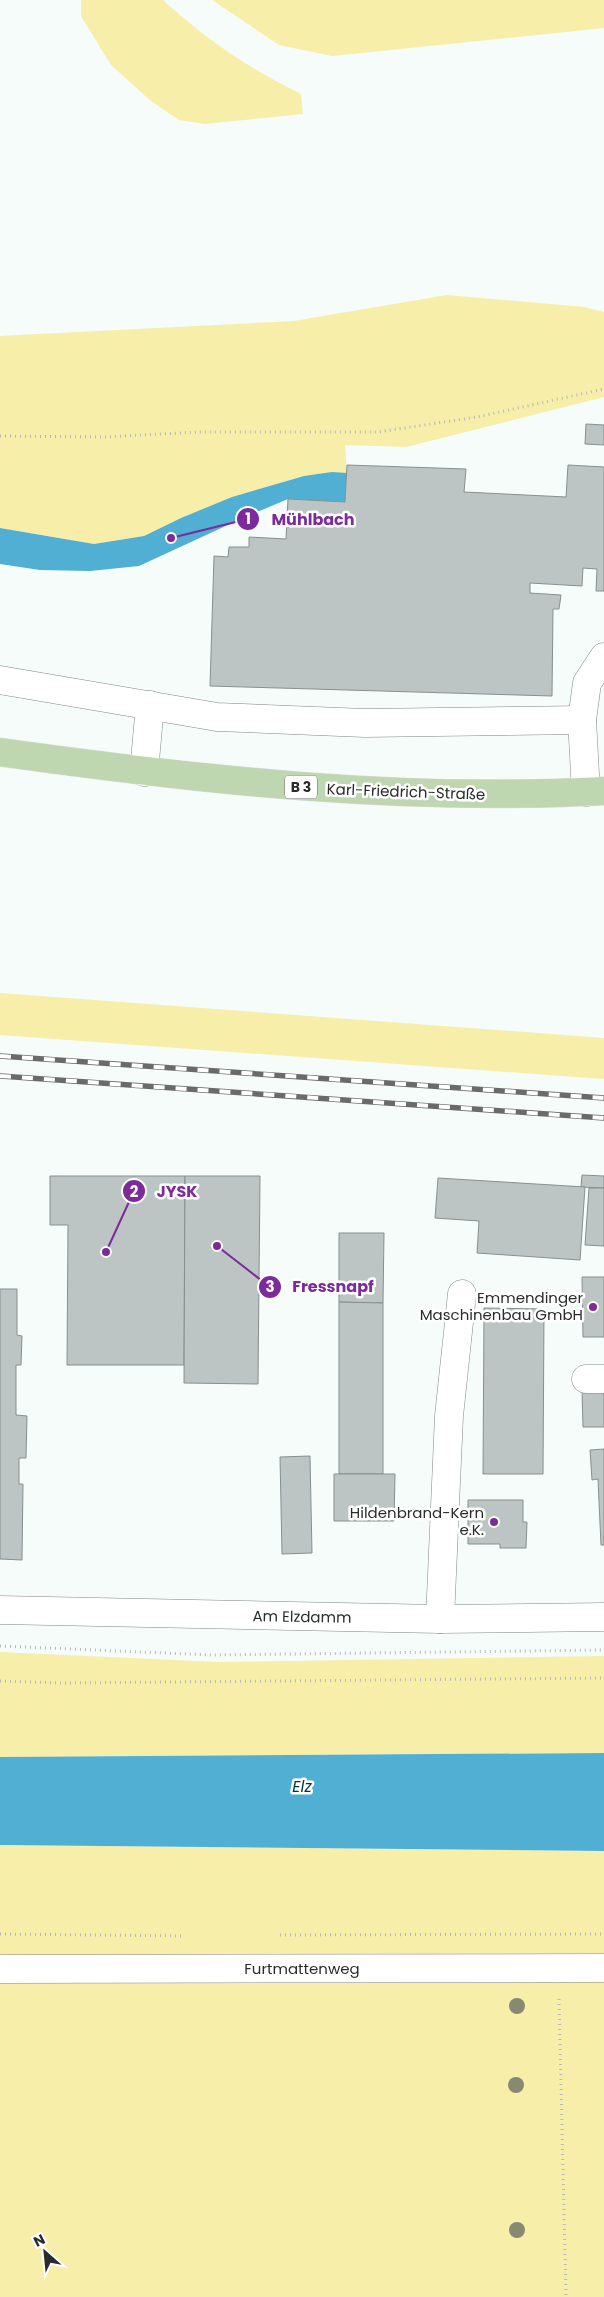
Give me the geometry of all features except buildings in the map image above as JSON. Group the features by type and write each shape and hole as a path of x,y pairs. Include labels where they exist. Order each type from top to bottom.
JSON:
{"main road":[{"name":"Karl-Friedrich-Straße","path":"0,752 144,772 313,788 408,794 501,796 595,791"}],"street":[{"path":"595,791 582,720 587,683 604,657"},
{"path":"0,680 216,717 365,723 582,720"},
{"path":"144,772 150,705"},
{"path":"440,1619 449,1416 462,1294"},
{"name":"Am Elzdamm","path":"0,1610 440,1619 604,1617"},
{"name":"Furtmattenweg","path":"0,1969 604,1968"}],"path":[{"path":"0,436 104,437 199,432 378,432 477,417 604,389"},
{"path":"0,1646 212,1655 604,1650"},
{"path":"0,1681 71,1683 604,1678"},
{"path":"0,1934 184,1936"},
{"path":"274,1935 604,1934"},
{"path":"558,1968 566,2297"}],"shaded area":[{"path":"81,0 163,0 196,28 229,52 263,74 301,94 303,114 205,124 179,120 151,101 111,65 81,16"},
{"path":"212,0 604,0 604,28 332,56 279,45"},
{"path":"447,295 584,307 604,312 604,397 406,447 345,445 347,473 304,476 232,497 144,536 94,544 0,528 0,336 294,321"},
{"path":"0,993 604,1038 604,1079 0,1035"},
{"path":"0,1652 218,1662 604,1656 604,1753 0,1757"},
{"path":"0,1845 604,1851 604,2297 0,2297"}],"water":[{"path":"332,472 347,473 345,502 288,499 139,566 90,571 40,570 0,564 0,528 94,544 144,536 232,497 304,476"},
{"name":"Elz","path":"604,1753 604,1851 0,1845 0,1757"}],"railway":[{"path":"0,1056 604,1098"},
{"path":"0,1076 604,1118"}],"place":[{"name":"Mühlbach","path":"171,538"},
{"name":"Fressnapf","path":"217,1246"},
{"name":"JYSK","path":"106,1252"},
{"name":"Emmendinger Maschinenbau GmbH","path":"593,1307"},
{"name":"Hildenbrand-Kern e.K.","path":"494,1522"}]}
